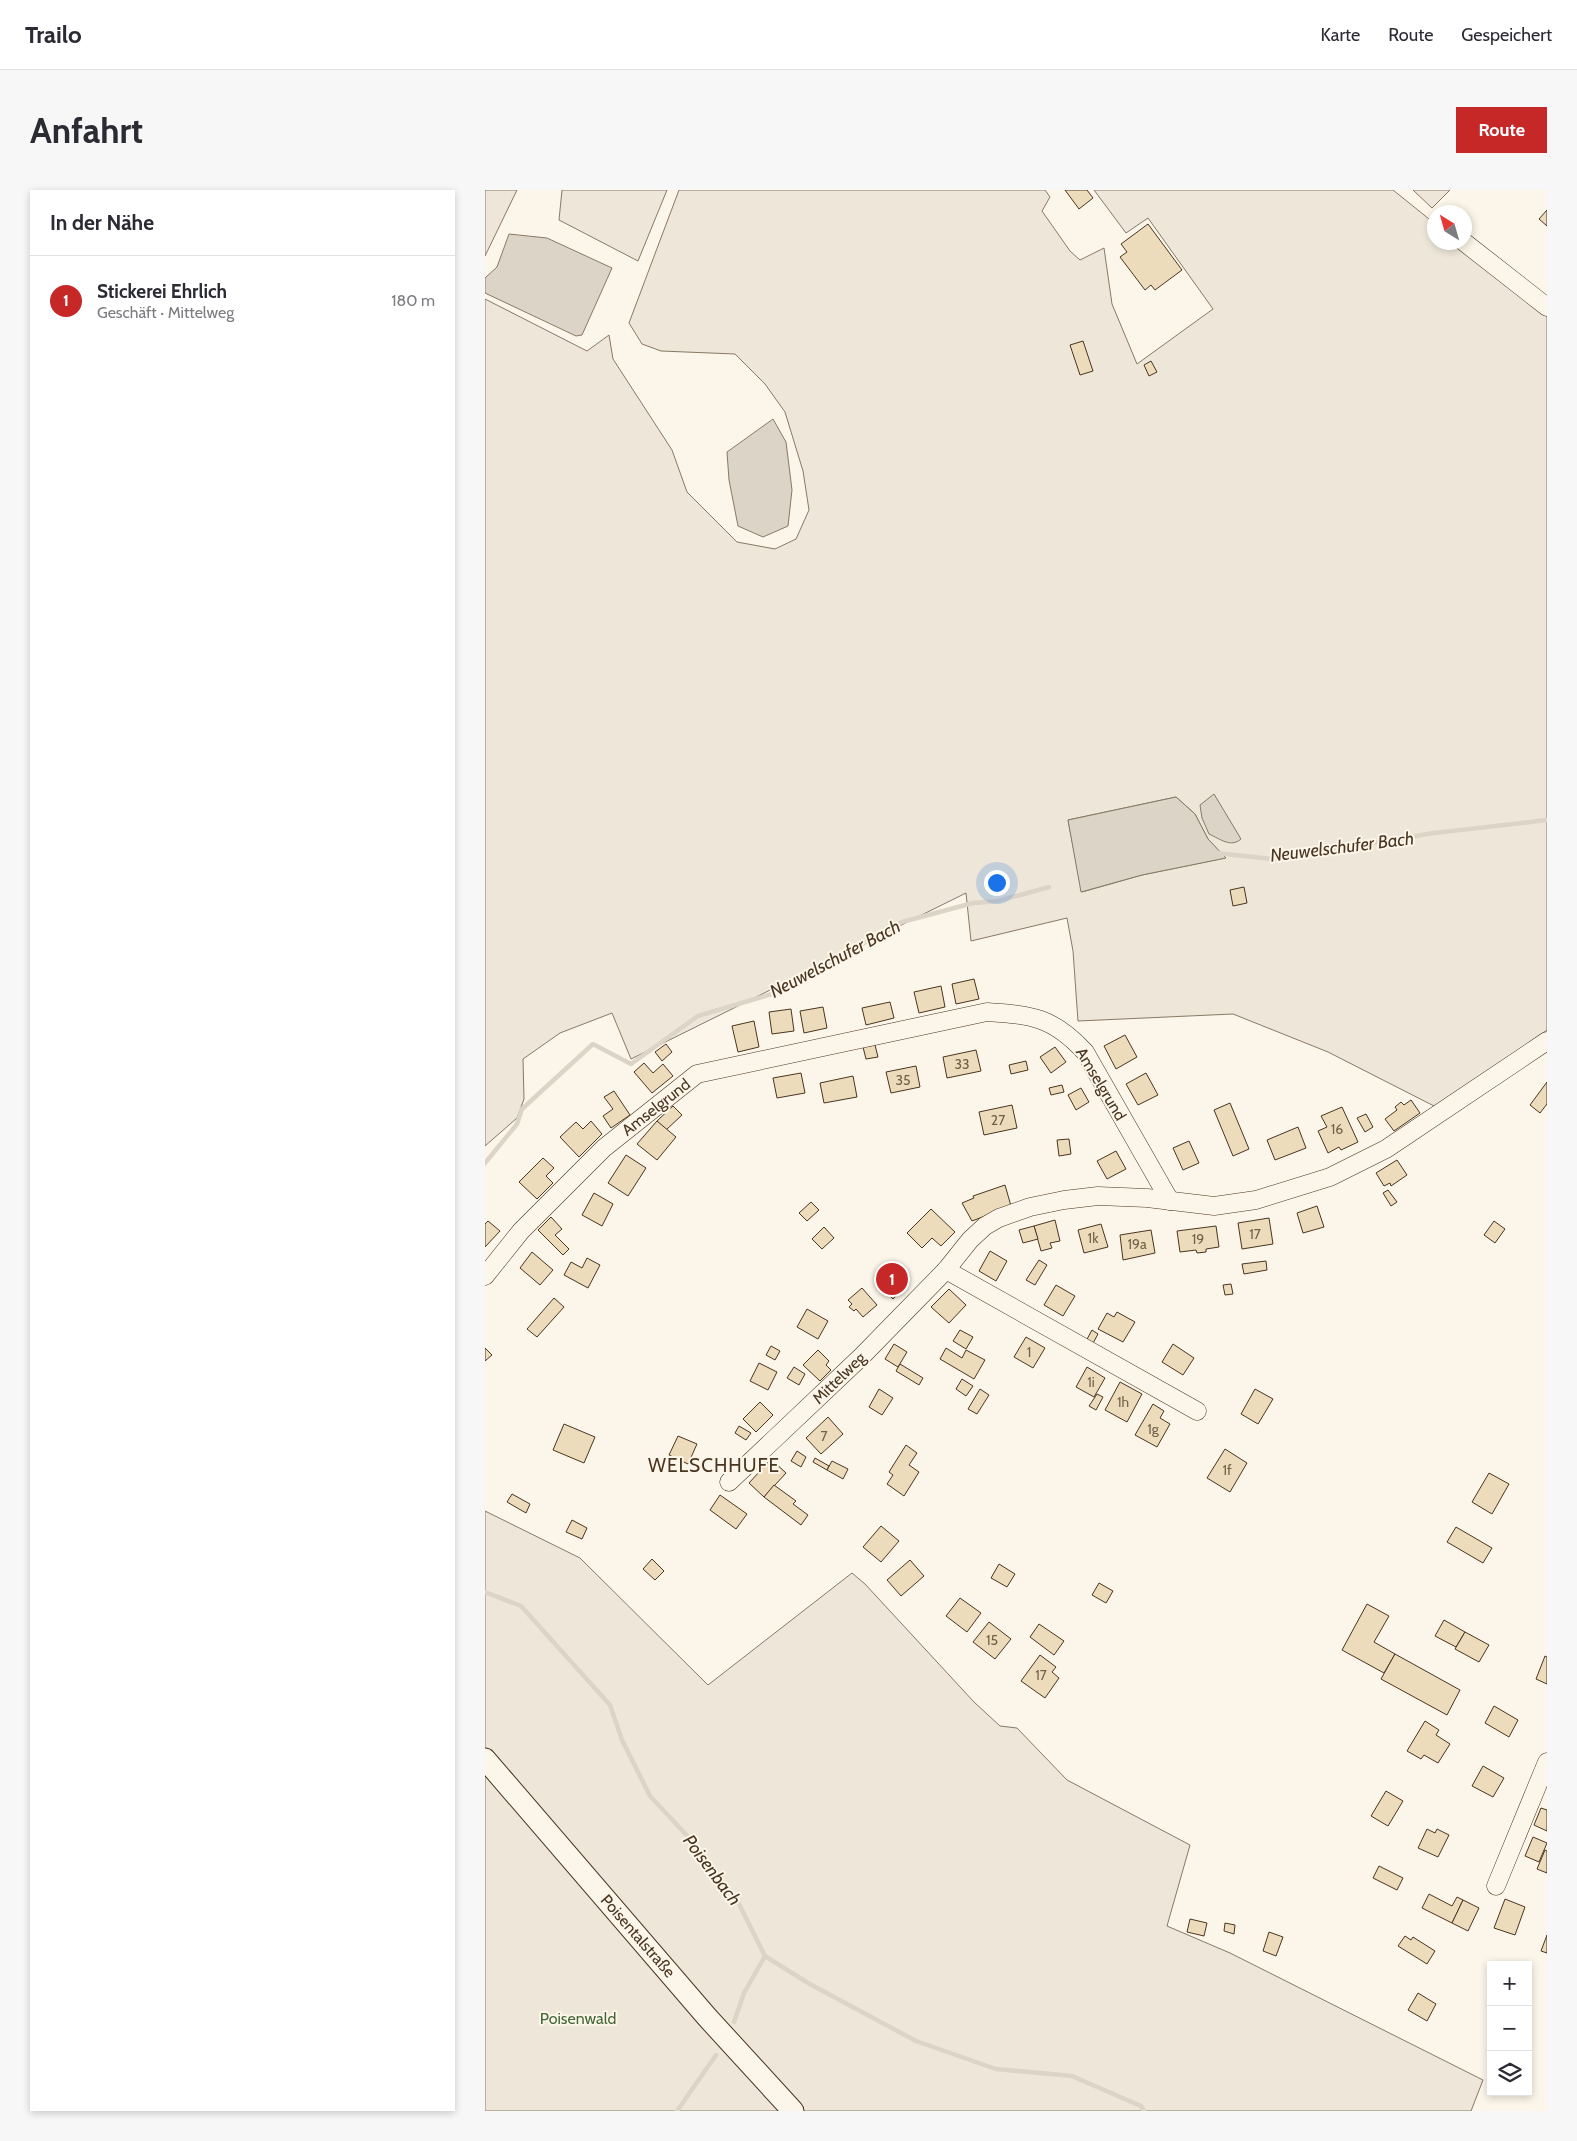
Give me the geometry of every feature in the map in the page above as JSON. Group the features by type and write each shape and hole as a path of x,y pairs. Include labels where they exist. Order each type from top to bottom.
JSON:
{"main road":[{"name":"Poisentalstraße","path":"485,1760 707,2016 793,2111"}],"street":[{"path":"1472,248 1547,307"},
{"name":"Amselgrund","path":"485,1276 521,1230 604,1148 697,1074 987,1012 1022,1014 1046,1021 1067,1033 1085,1052 1170,1201"},
{"path":"1170,1201 1213,1206 1256,1200 1330,1177 1386,1149 1547,1041"},
{"name":"Mittelweg","path":"729,1482 862,1356 946,1270 985,1226 999,1218 1031,1207 1064,1200 1098,1196 1122,1196 1170,1201"},
{"path":"946,1270 1197,1411"},
{"path":"1495,1886 1547,1762"}],"green space":[{"path":"485,190 517,190 485,256"},
{"path":"562,190 667,190 638,261 559,220"},
{"path":"679,190 1045,190 1050,197 1042,211 1070,251 1080,260 1104,248 1112,304 1137,364 1213,309 1148,218 1126,233 1094,190 1393,190 1427,217 1427,250 1469,250 1547,313 1547,1030 1436,1107 1328,1052 1233,1014 1078,1021 1073,951 1067,918 971,941 966,893 631,1059 612,1013 560,1033 523,1059 524,1099 517,1118 485,1146 485,299 587,351 609,335 613,359 672,450 687,492 737,542 775,549 796,539 809,510 803,471 785,412 765,384 735,354 661,351 642,344 629,323","holes":["1176,797 1195,814 1208,839 1225,858 1142,875 1082,892 1068,820"]},
{"path":"1413,190 1450,190 1435,205 1429,205"},
{"path":"485,1511 580,1558 708,1685 852,1573 865,1584 974,1702 1000,1726 1017,1728 1067,1780 1190,1845 1167,1926 1230,1953 1483,2080 1471,2111 802,2111 485,1749"},
{"name":"Poisenwald","path":"485,1769 782,2111 485,2111"}],"shaded area":[{"path":"509,234 547,238 612,268 582,335 576,336 485,293 485,278 497,267"},
{"path":"773,419 786,442 792,490 788,526 763,537 738,526 729,480 727,452"},
{"path":"1214,794 1241,839 1237,842 1225,842 1209,834 1202,818 1200,805"},
{"path":"1176,797 1195,814 1208,839 1226,858 1142,875 1081,892 1068,820"}],"building":[{"path":"1065,190 1087,190 1093,198 1079,209"},
{"path":"1547,210 1547,226 1539,219"},
{"path":"1148,224 1182,270 1155,290 1151,285 1145,290 1120,257 1127,252 1121,244"},
{"path":"1083,341 1093,371 1080,375 1070,345"},
{"path":"1151,361 1157,372 1149,376 1144,365"},
{"path":"1244,887 1247,903 1233,906 1230,890"},
{"path":"974,979 979,999 956,1004 952,984"},
{"path":"941,986 945,1007 919,1013 914,992"},
{"path":"890,1002 894,1018 866,1025 862,1008"},
{"path":"823,1007 827,1028 804,1033 800,1011"},
{"path":"791,1009 794,1031 772,1034 769,1012"},
{"path":"754,1021 759,1047 738,1052 732,1026"},
{"path":"1125,1035 1137,1057 1116,1069 1104,1046"},
{"path":"666,1044 672,1052 662,1061 655,1052"},
{"path":"875,1045 878,1057 866,1059 863,1047"},
{"path":"1055,1047 1066,1062 1051,1073 1040,1057"},
{"path":"976,1050 981,1071 947,1078 943,1057"},
{"path":"1026,1061 1028,1070 1011,1074 1009,1065"},
{"path":"644,1063 653,1073 663,1064 673,1076 652,1093 634,1072"},
{"path":"916,1066 920,1087 891,1093 886,1072"},
{"path":"801,1073 805,1093 777,1098 773,1078"},
{"path":"1146,1073 1158,1095 1138,1105 1126,1084"},
{"path":"853,1076 857,1097 824,1103 820,1083"},
{"path":"1547,1082 1547,1104 1540,1113 1530,1105"},
{"path":"1062,1085 1064,1092 1051,1095 1049,1088"},
{"path":"1081,1088 1089,1102 1076,1110 1068,1095"},
{"path":"614,1091 630,1115 611,1128 603,1116 613,1109 604,1097"},
{"path":"1411,1100 1420,1113 1394,1131 1385,1119 1397,1110 1395,1107 1401,1102 1404,1105"},
{"path":"1230,1103 1249,1149 1233,1156 1214,1110"},
{"path":"1012,1105 1017,1128 984,1135 979,1112"},
{"path":"673,1106 682,1115 666,1130 657,1121"},
{"path":"1342,1107 1358,1142 1341,1150 1339,1147 1328,1153 1318,1131 1327,1127 1321,1116"},
{"path":"1366,1114 1373,1127 1365,1132 1357,1118"},
{"path":"591,1121 602,1134 579,1157 560,1137 576,1122 583,1129"},
{"path":"657,1121 676,1137 657,1160 637,1144"},
{"path":"1298,1127 1306,1148 1275,1160 1267,1140"},
{"path":"1069,1139 1071,1154 1059,1156 1057,1140"},
{"path":"1189,1141 1199,1163 1183,1170 1173,1148"},
{"path":"1116,1151 1126,1169 1107,1179 1097,1161"},
{"path":"626,1155 646,1168 628,1196 608,1183"},
{"path":"543,1158 554,1168 546,1176 553,1183 537,1199 519,1182"},
{"path":"1397,1160 1407,1175 1391,1186 1390,1183 1384,1186 1376,1173"},
{"path":"1005,1185 1011,1206 972,1221 962,1203 974,1198 973,1196"},
{"path":"1388,1190 1397,1202 1391,1206 1383,1193"},
{"path":"594,1193 613,1204 602,1226 582,1215"},
{"path":"811,1202 819,1210 807,1221 799,1213"},
{"path":"1317,1206 1324,1227 1303,1233 1297,1213"},
{"path":"931,1209 955,1232 941,1246 932,1238 922,1248 907,1233"},
{"path":"551,1217 562,1229 555,1235 569,1249 563,1255 538,1230"},
{"path":"1269,1218 1273,1244 1242,1249 1238,1223"},
{"path":"1055,1220 1060,1241 1050,1243 1052,1248 1041,1251 1034,1226"},
{"path":"488,1221 500,1231 485,1247 485,1224"},
{"path":"1494,1221 1505,1229 1495,1243 1484,1235"},
{"path":"1101,1224 1108,1247 1084,1253 1078,1230"},
{"path":"1034,1226 1038,1239 1023,1243 1019,1230"},
{"path":"1216,1226 1219,1247 1206,1249 1206,1252 1197,1253 1196,1250 1180,1252 1177,1231"},
{"path":"824,1227 834,1238 822,1249 812,1239"},
{"path":"1151,1230 1155,1253 1123,1260 1120,1235"},
{"path":"990,1251 1007,1261 996,1281 979,1271"},
{"path":"532,1252 553,1270 540,1285 520,1268"},
{"path":"587,1258 600,1265 588,1288 564,1275 571,1262 582,1268"},
{"path":"1039,1260 1047,1265 1035,1285 1026,1280"},
{"path":"1266,1261 1267,1270 1244,1274 1242,1264"},
{"path":"891,1270 906,1285 893,1299 877,1283"},
{"path":"1231,1284 1233,1294 1225,1295 1223,1285"},
{"path":"1056,1285 1075,1296 1063,1316 1044,1305"},
{"path":"862,1288 877,1305 863,1317 856,1309 854,1311 849,1307 852,1304 848,1300"},
{"path":"949,1289 966,1305 949,1323 931,1307"},
{"path":"554,1298 564,1307 537,1337 527,1329"},
{"path":"807,1309 828,1321 818,1339 797,1327"},
{"path":"1117,1312 1135,1322 1123,1342 1098,1329 1107,1313 1114,1317"},
{"path":"960,1330 973,1337 966,1349 953,1341"},
{"path":"1092,1330 1098,1334 1092,1345 1086,1341"},
{"path":"1026,1337 1045,1348 1033,1368 1014,1357"},
{"path":"894,1344 907,1352 898,1367 885,1359"},
{"path":"1173,1344 1194,1358 1183,1375 1162,1362"},
{"path":"771,1346 780,1351 775,1360 766,1355"},
{"path":"485,1348 492,1355 485,1361"},
{"path":"946,1348 962,1358 966,1350 985,1360 974,1379 940,1359"},
{"path":"818,1350 829,1361 826,1365 831,1370 820,1381 803,1365"},
{"path":"759,1363 777,1372 768,1390 750,1381"},
{"path":"900,1364 923,1378 919,1385 896,1371"},
{"path":"794,1367 805,1374 799,1385 787,1378"},
{"path":"1087,1367 1105,1378 1094,1397 1076,1387"},
{"path":"962,1379 973,1386 966,1396 956,1389"},
{"path":"1120,1382 1142,1394 1127,1422 1105,1410"},
{"path":"879,1389 893,1398 882,1415 869,1407"},
{"path":"980,1389 989,1395 977,1414 968,1409"},
{"path":"1255,1389 1273,1399 1258,1424 1241,1414"},
{"path":"1097,1394 1103,1397 1096,1410 1089,1406"},
{"path":"760,1402 773,1415 756,1432 743,1419"},
{"path":"1153,1404 1164,1411 1160,1418 1170,1424 1157,1447 1135,1435"},
{"path":"828,1417 843,1434 821,1454 806,1438"},
{"path":"564,1424 595,1437 584,1463 553,1450"},
{"path":"739,1426 751,1433 746,1440 735,1433"},
{"path":"678,1436 697,1444 688,1464 669,1455"},
{"path":"906,1445 917,1453 909,1465 919,1472 904,1496 887,1484 893,1475 889,1472"},
{"path":"1225,1449 1247,1463 1230,1492 1207,1478"},
{"path":"797,1451 806,1457 801,1467 791,1461"},
{"path":"815,1458 829,1466 827,1470 813,1462"},
{"path":"771,1459 786,1473 764,1497 749,1483"},
{"path":"832,1461 848,1469 843,1479 827,1470"},
{"path":"1489,1473 1509,1484 1492,1514 1472,1502"},
{"path":"774,1485 796,1501 793,1504 808,1515 801,1525 764,1497"},
{"path":"512,1494 530,1504 526,1513 507,1502"},
{"path":"720,1495 747,1514 736,1529 710,1510"},
{"path":"572,1520 587,1528 582,1539 566,1532"},
{"path":"881,1526 899,1541 881,1562 863,1547"},
{"path":"1456,1527 1492,1548 1483,1563 1447,1542"},
{"path":"652,1559 664,1571 655,1580 643,1569"},
{"path":"910,1560 924,1576 901,1596 887,1580"},
{"path":"999,1564 1015,1574 1007,1587 991,1578"},
{"path":"1099,1583 1113,1591 1106,1603 1092,1595"},
{"path":"960,1598 981,1613 967,1632 946,1616"},
{"path":"1367,1604 1389,1616 1374,1642 1395,1654 1384,1673 1342,1650"},
{"path":"1444,1620 1465,1632 1456,1647 1435,1636"},
{"path":"989,1622 1011,1639 995,1659 973,1642"},
{"path":"1039,1624 1064,1641 1054,1655 1030,1637"},
{"path":"1465,1632 1489,1645 1479,1662 1455,1649"},
{"path":"1395,1654 1460,1690 1447,1715 1381,1679"},
{"path":"1040,1655 1056,1667 1052,1672 1059,1678 1045,1698 1021,1681"},
{"path":"1545,1656 1547,1657 1547,1684 1536,1679"},
{"path":"1494,1706 1518,1720 1509,1737 1485,1723"},
{"path":"1425,1721 1439,1730 1436,1735 1450,1744 1438,1763 1424,1755 1421,1759 1407,1751"},
{"path":"1483,1766 1504,1778 1493,1797 1472,1786"},
{"path":"1386,1791 1403,1801 1388,1826 1371,1816"},
{"path":"1541,1808 1547,1810 1547,1831 1534,1825"},
{"path":"1427,1829 1435,1833 1437,1829 1449,1835 1438,1857 1418,1848"},
{"path":"1533,1837 1547,1843 1539,1862 1525,1856"},
{"path":"1545,1850 1547,1851 1547,1873 1537,1869"},
{"path":"1379,1866 1403,1878 1397,1890 1373,1878"},
{"path":"1429,1894 1452,1906 1457,1897 1463,1900 1452,1923 1422,1908"},
{"path":"1505,1899 1525,1907 1515,1935 1494,1928"},
{"path":"1463,1900 1479,1908 1468,1931 1452,1923"},
{"path":"1190,1919 1207,1923 1204,1936 1187,1932"},
{"path":"1225,1923 1235,1925 1234,1934 1224,1931"},
{"path":"1269,1932 1283,1937 1276,1956 1263,1951"},
{"path":"1547,1935 1547,1953 1541,1951"},
{"path":"1405,1936 1411,1940 1413,1937 1435,1951 1427,1964 1398,1946"},
{"path":"1418,1993 1436,2004 1427,2021 1408,2010"}],"waterway":[{"name":"Neuwelschufer Bach","path":"1217,853 1272,859 1434,833 1547,820"},
{"name":"Neuwelschufer Bach","path":"485,1163 517,1124 522,1109 593,1044 631,1064 698,1016 772,994 902,922 973,903 998,901 1049,887"},
{"name":"Poisenbach","path":"485,1592 521,1606 610,1705 622,1740 650,1796 693,1842 711,1870 735,1896 765,1956 808,1983 916,2041 996,2069 1072,2076 1141,2106 1144,2111"},
{"path":"734,2022 744,1993 765,1956"},
{"path":"677,2111 716,2055"}],"place":[{"name":"Stickerei Ehrlich","path":"892,1279"}],"district":[{"name":"WELSCHHUFE","path":"714,1465"}]}
